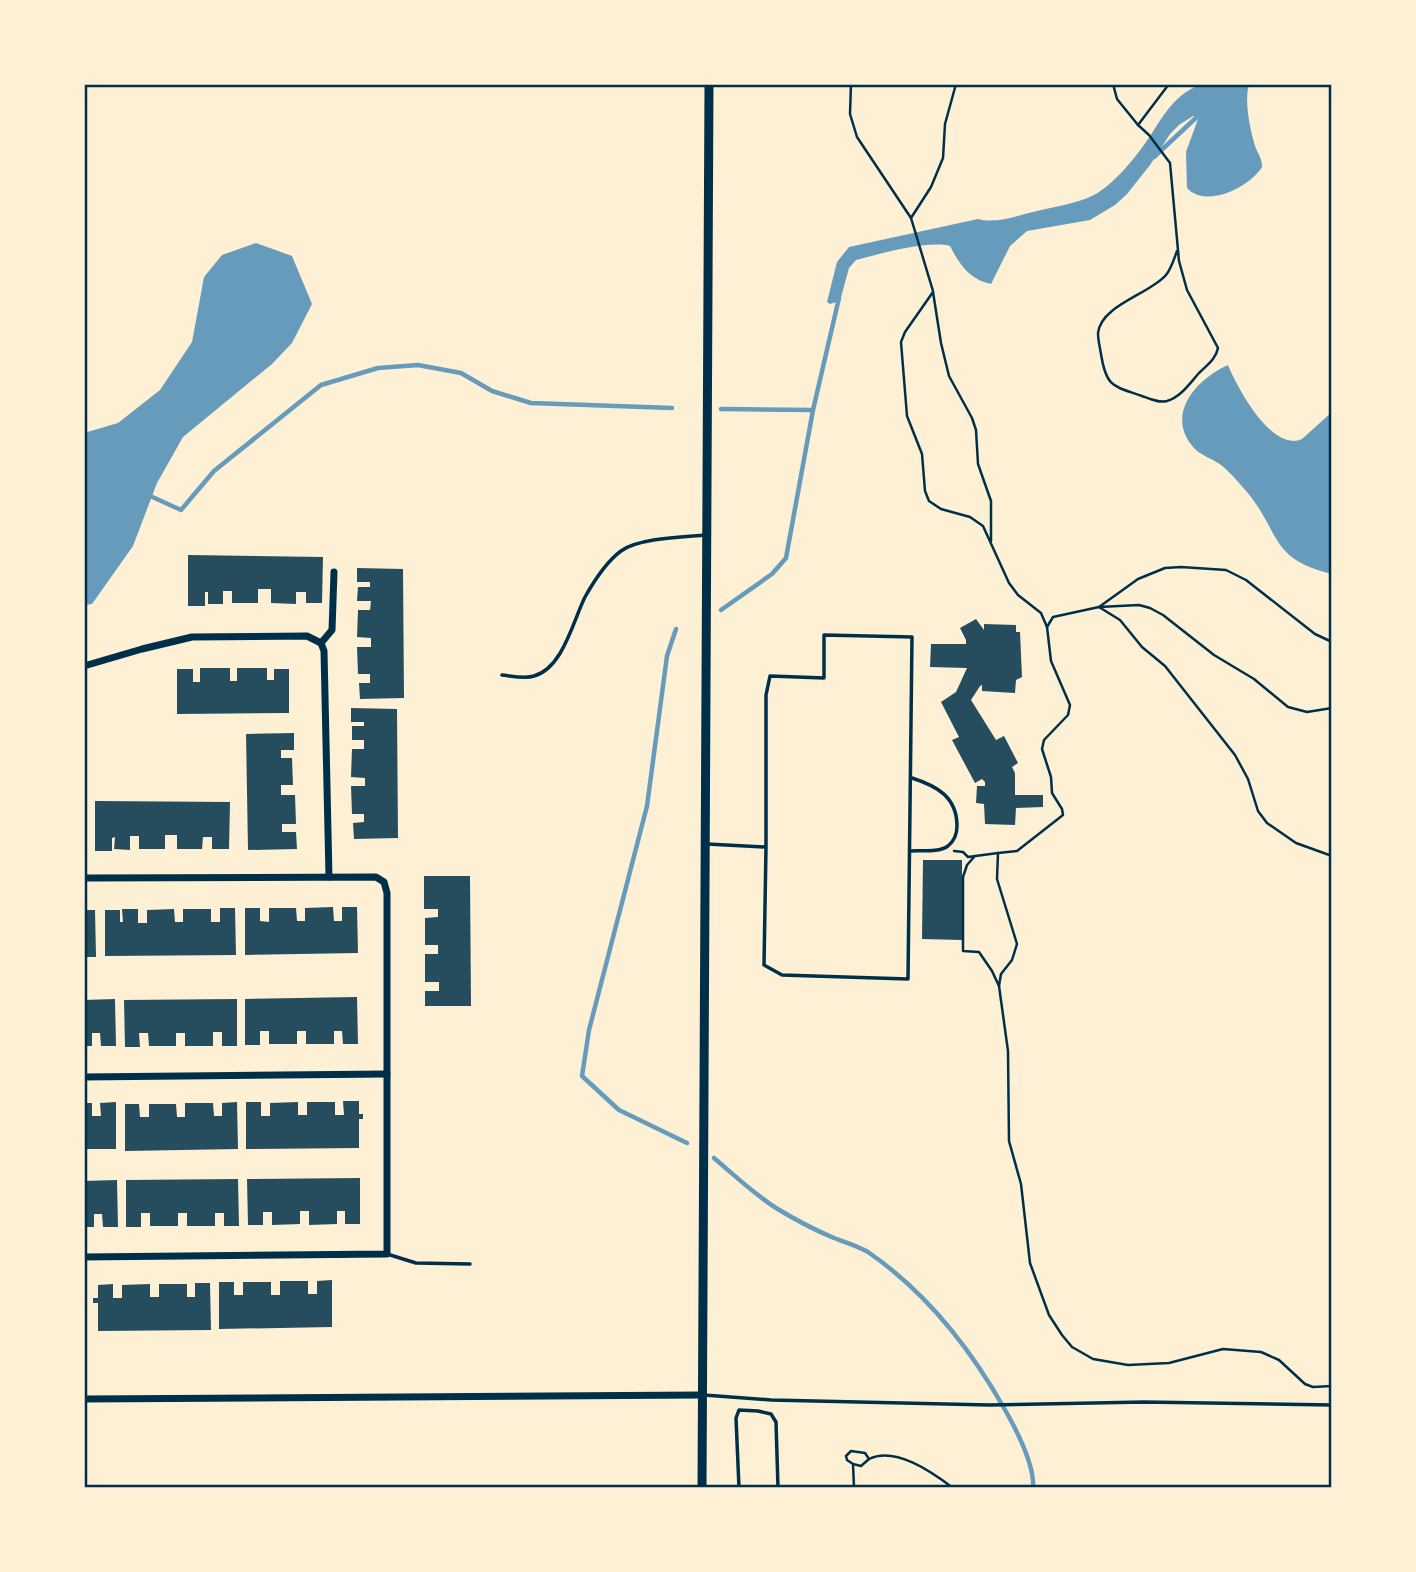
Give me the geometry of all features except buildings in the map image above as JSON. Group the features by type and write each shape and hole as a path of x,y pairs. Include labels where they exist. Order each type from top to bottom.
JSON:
{"street":[{"path":"702,1488 709,84"},
{"path":"321,643 332,630 334,572"},
{"path":"84,666 192,637 307,636 321,643 324,651 329,877"},
{"path":"84,878 376,877 384,882 387,893 387,1254 84,1257"},
{"path":"84,1077 387,1074"},
{"path":"84,1399 702,1395"}],"lane":[{"path":"502,675 533,677 544,671 562,650 585,597 602,570 622,550 635,544 707,534"},
{"path":"824,635 912,637 911,778 908,979 782,975 764,965 766,695 770,676 824,678 824,635"},
{"path":"910,851 940,849 948,845 956,833 952,801 935,787 911,778"},
{"path":"705,844 766,847"},
{"path":"387,1254 416,1263 470,1264"},
{"path":"702,1395 771,1400 989,1405 1144,1402 1332,1405"},
{"path":"739,1488 737,1418 739,1410 746,1409 771,1415 776,1422 778,1488"}],"path":[{"path":"851,84 850,114 857,137 911,218 933,292 941,343 952,385 972,418 976,430 978,464 991,501 991,541"},
{"path":"911,218 931,187 943,158 945,124 956,84"},
{"path":"1113,84 1117,99 1170,163 1177,251 1187,290 1218,348 1215,357 1178,396 1159,402 1110,382 1104,371 1098,335 1100,326 1115,310 1165,277 1177,251"},
{"path":"1138,125 1169,84"},
{"path":"933,292 902,337 907,416 922,454 925,491 929,501 941,509 962,513 977,521 987,531 1009,583 1018,595 1041,613 1047,627 1051,662 1070,705 1068,715 1044,740 1042,749 1051,777 1052,793 1063,815 1022,848 1012,852 968,857 963,852 940,849"},
{"path":"1099,607 1138,579 1165,568 1226,570 1246,580 1315,634 1332,642"},
{"path":"1047,627 1053,617 1099,607 1139,605 1150,608 1163,615 1206,650 1246,673 1283,704 1294,710 1307,712 1332,708"},
{"path":"1099,607 1120,620 1142,647 1165,666 1235,755 1248,779 1258,811 1267,824 1296,844 1332,856"},
{"path":"998,853 997,879 1017,944 1012,960 1001,974 999,986"},
{"path":"975,856 967,865 963,877 963,951 979,952 999,986 1008,1051 1009,1141 1021,1184 1030,1263 1049,1315 1062,1335 1072,1347 1093,1359 1128,1365 1169,1363 1223,1349 1262,1352 1279,1360 1305,1384 1312,1387 1332,1386"},
{"path":"869,1459 866,1452 851,1451 846,1456 847,1460 861,1466 879,1454 906,1460 938,1476 953,1488"},
{"path":"853,1464 854,1488"}],"water":[{"path":"1202,84 1249,84 1248,115 1262,167 1238,188 1216,196 1205,196 1195,194 1187,188 1186,152 1198,119 1193,116 1170,134 1150,165 1115,205 1090,220 1027,231 1010,246 991,284 977,279 966,270 950,246 929,245 903,248 856,260 849,268 840,301 830,304 827,302 837,262 849,247 978,219 1008,218 1077,202 1099,192 1132,161 1174,103 1182,95"},
{"path":"256,243 292,256 312,304 292,343 272,364 183,437 157,483 133,546 92,604 84,605 84,433 118,423 160,390 192,342 204,277 222,255"},
{"path":"1228,365 1257,416 1279,436 1291,441 1302,439 1332,412 1332,574 1297,561 1286,552 1247,492 1221,465 1194,448 1186,435 1182,423 1183,410 1188,399 1205,379"}],"waterway":[{"path":"1154,157 1199,115"},
{"path":"721,610 772,574 786,558 813,410 839,298"},
{"path":"148,495 181,510 214,471 321,385 378,368 418,365 461,373 492,391 531,403 672,408"},
{"path":"721,409 813,410"},
{"path":"676,629 667,656 647,806 589,1030 582,1076 619,1110 687,1143"},
{"path":"714,1158 776,1208 819,1231 868,1252 928,1303 977,1364 1004,1408 1028,1458 1033,1488"}]}
